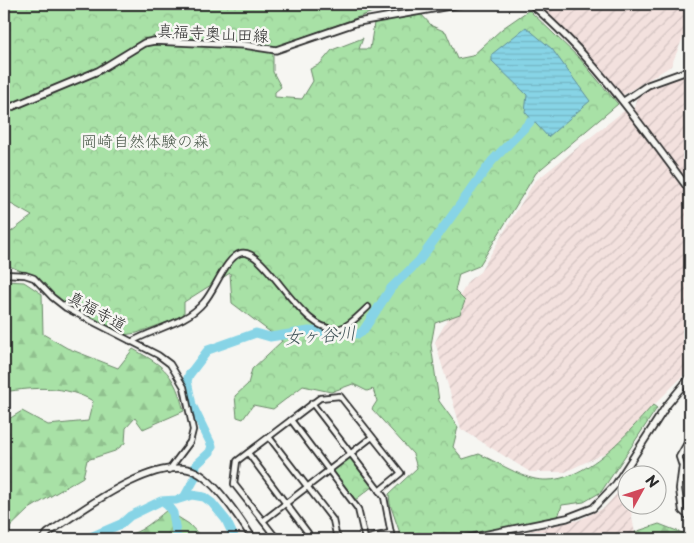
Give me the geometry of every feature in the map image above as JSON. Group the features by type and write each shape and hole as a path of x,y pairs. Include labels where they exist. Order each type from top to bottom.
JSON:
{"street":[{"name":"真福寺奥山田線","path":"4,110 98,71 144,43 154,41 244,45 276,50 358,22 461,4"},
{"path":"531,4 584,55 624,101 690,191"},
{"path":"624,101 648,85 690,70"},
{"path":"131,342 149,332 179,321 196,310 212,291 230,262 241,254 248,254 256,260 272,275 304,313 326,327 334,329 343,327 368,307"},
{"name":"真福寺道","path":"4,274 25,275 34,278 52,297 66,308 158,355 170,364 184,387 193,430 190,442 168,471"},
{"path":"464,539 567,518 593,508 616,484 667,406 690,377"},
{"path":"277,539 234,484 237,461 320,398 340,396 401,474 379,491"},
{"path":"312,403 384,497 392,539"},
{"path":"291,420 358,509 365,539 390,533"},
{"path":"270,437 333,520 337,539"},
{"path":"263,521 372,437"},
{"path":"690,438 680,454 682,472 679,488 682,511 690,518"},
{"path":"248,453 308,533 309,539"},
{"path":"43,539 124,484 146,474 187,469 199,474 223,498 253,539"}],"shaded area":[{"path":"537,4 690,4 690,21 671,66 623,95"},
{"path":"690,75 690,185 634,109 636,99 649,88"},
{"path":"625,110 690,198 690,369 656,403 622,445 565,472 530,472 461,429 435,342 468,281 480,272 534,182"},
{"path":"616,495 616,516 632,516 636,539 492,539 579,520 604,508"}],"green space":[{"name":"岡崎自然体験の森","path":"4,4 379,4 378,10 273,48 273,72 281,87 275,92 275,97 302,99 313,81 310,69 320,64 332,50 363,38 359,49 370,49 374,23 420,13 432,26 446,32 457,59 472,56 503,28 529,10 580,59 618,104 536,173 479,266 459,274 455,291 465,301 460,314 435,323 431,345 439,401 458,427 453,447 463,459 479,454 514,472 535,479 552,480 569,476 586,468 616,444 653,405 657,408 618,466 616,466 616,470 601,492 584,502 562,505 558,517 452,539 402,539 390,504 389,494 417,468 413,454 372,409 377,401 373,389 367,391 353,384 331,392 303,386 273,409 253,405 243,419 237,417 235,396 248,384 252,369 282,341 232,303 230,273 184,302 184,316 137,333 123,335 59,299 35,277 7,265 4,258 4,237 32,216 4,200"},
{"path":"4,281 24,282 42,294 43,334 67,348 118,368 133,349 153,361 172,380 184,411 143,429 135,418 126,428 125,443 115,451 87,460 83,477 29,509 4,533 4,422 22,411 48,425 88,421 93,401 72,392 61,390 38,388 4,392"},
{"path":"350,456 373,486 354,501 331,472"},
{"path":"167,510 189,524 203,539 91,539 92,537 133,533 148,525"},
{"path":"659,524 690,536 690,539 638,539 635,532"}],"water":[{"path":"526,27 552,49 590,101 548,137 525,112 527,95 492,61 492,54"}],"waterway":[{"name":"女ヶ谷川","path":"185,496 195,478 196,465 210,452 212,446 192,405 187,381 189,375 208,350 256,333 270,337 309,331 359,334 363,331 391,288 419,261 492,161 530,122"},
{"path":"86,539 121,524 130,516 161,501 176,500 192,495 204,497 212,503 226,520 235,539"},
{"path":"165,502 173,513 177,539"}]}
